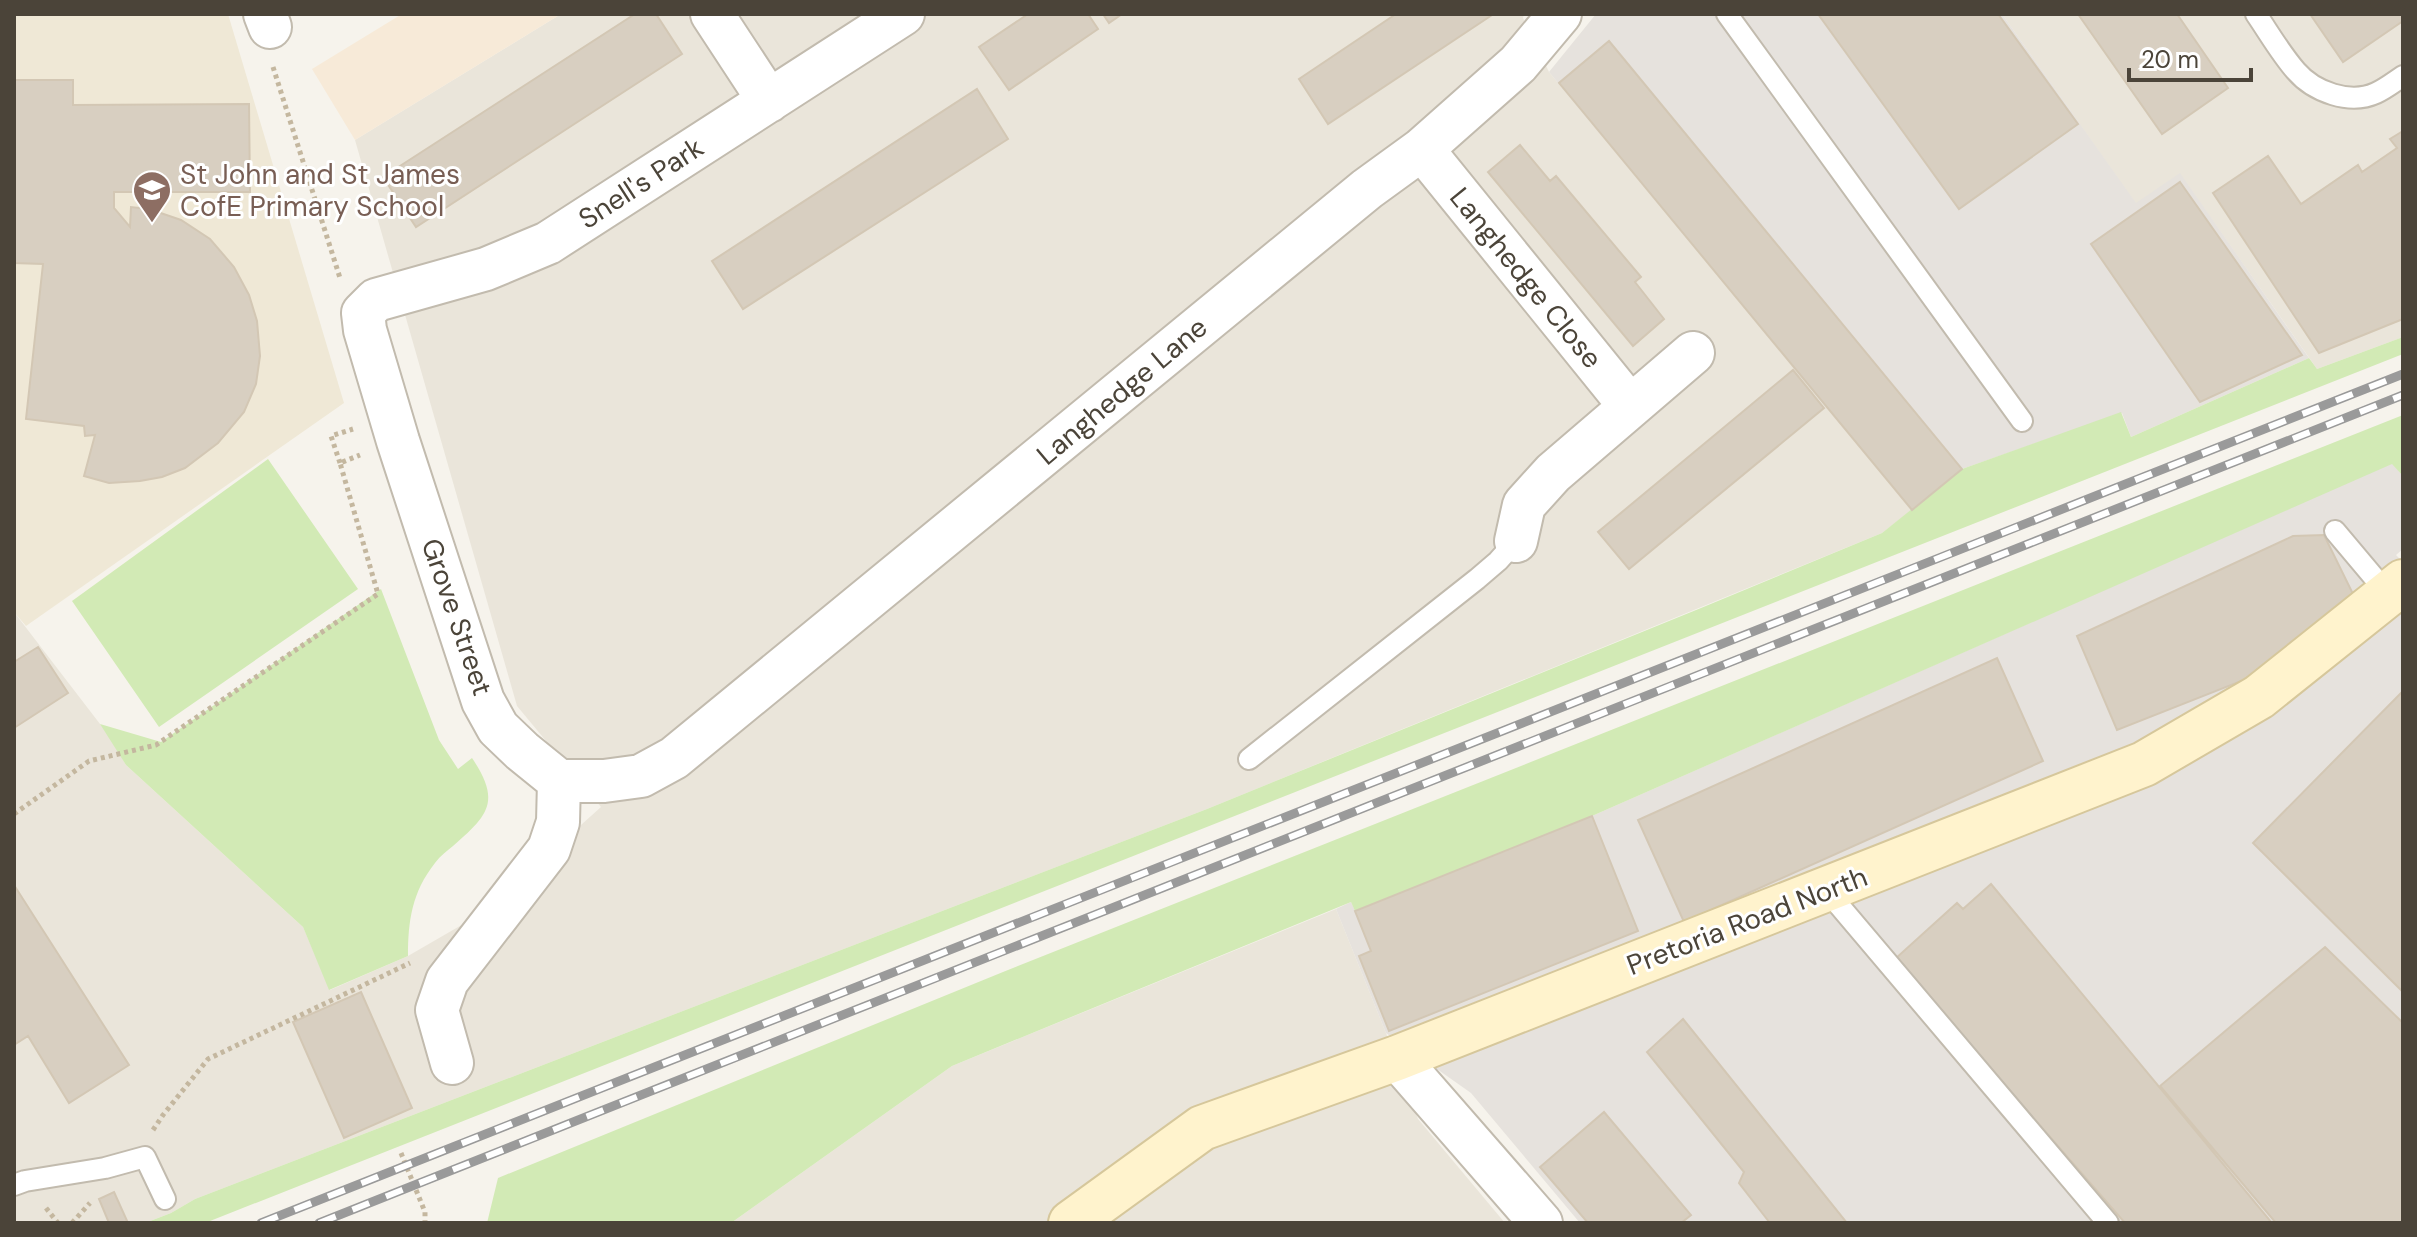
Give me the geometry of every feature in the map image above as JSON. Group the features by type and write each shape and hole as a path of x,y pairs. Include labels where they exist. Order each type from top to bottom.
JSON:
{"street":[{"path":"712,14 769,101"},
{"name":"Snell's Park","path":"352,298 376,300 486,269 548,243 903,14"},
{"name":"Langhedge Lane","path":"559,781 604,781 641,776 674,758 1355,198 1422,149 1518,64 1560,14"},
{"name":"Langhedge Close","path":"1422,149 1630,406"},
{"name":"Grove Street","path":"352,298 365,330 390,417 483,701 498,728 559,781"},
{"path":"1516,541 1524,505 1553,473 1693,353"},
{"name":"Pretoria Road North","path":"1071,1223 1202,1128 1397,1058 2144,764 2259,697 2396,588"},
{"path":"452,1063 437,1010 447,981 549,849 558,822 559,781"},
{"path":"1397,1058 1541,1223"}],"lane":[{"path":"1727,14 2022,421"},
{"path":"2256,14 2296,72 2310,84 2327,92 2359,98 2376,93 2403,76"},
{"path":"2335,531 2396,588"},
{"path":"1249,759 1477,579 1516,541"},
{"path":"1826,890 2108,1223"},
{"path":"14,1185 145,1157 165,1199"}],"path":[{"path":"268,20 267,46 352,298"},
{"path":"14,814 89,761 156,745 378,594 331,436 362,426"},
{"path":"340,463 371,451"},
{"path":"145,1157 149,1138 156,1126 208,1059 409,963 447,981"},
{"path":"401,1153 425,1212 425,1223"}],"shaded area":[{"name":"St John and St James CofE Primary School","path":"14,14 228,14 344,403 26,626 14,612"},
{"path":"402,14 561,14 355,140 312,69"},
{"path":"561,14 1524,14 1523,18 1549,72 1912,510 1882,533 1207,809 195,1199 145,1223 14,1223 14,612 110,737 126,765 303,927 330,990 408,956 484,912 601,807 517,706 355,140"},
{"path":"1596,14 2002,14 2136,203 2180,173 2309,358 2131,437 2122,413 1962,469 1912,510 1549,72"},
{"path":"2002,14 2403,14 2403,337 2317,369 2180,174 2136,204"},
{"path":"2392,463 2403,476 2403,549 2396,555 2403,562 2403,1223 1580,1223 1471,1093 1386,1033 1336,909 1351,902 1355,910 1592,816"},
{"path":"1336,909 1418,1119 1505,1223 731,1223 952,1066"}],"green space":[{"path":"2403,337 2403,354 205,1223 145,1223 195,1199 1207,809 1882,533 1962,469 2121,412 2131,437 2309,358 2317,369"},
{"path":"2403,415 2403,476 2392,464 1592,816 1355,911 1351,902 952,1066 731,1223 487,1223 498,1178 1003,972"},
{"path":"268,459 358,589 159,727 72,601"},
{"path":"381,589 439,740 458,769 472,758 486,786 487,806 475,825 437,860 421,885 410,919 408,956 329,990 303,927 126,765 100,724 161,742"}],"building":[{"path":"635,14 656,14 682,54 416,227 383,177"},
{"path":"1028,14 1088,14 1098,29 1009,90 979,47"},
{"path":"1103,14 1122,14 1109,23"},
{"path":"1396,14 1492,15 1328,124 1299,79"},
{"path":"1818,14 1998,14 2078,124 1959,209"},
{"path":"2078,14 2177,14 2228,88 2162,134"},
{"path":"2310,14 2403,14 2403,21 2343,62"},
{"path":"1609,41 1962,469 1912,510 1559,83"},
{"path":"14,80 73,80 73,105 249,104 250,192 114,192 114,208 130,227 131,207 149,209 181,220 210,239 234,267 249,295 257,321 260,356 256,384 244,412 218,443 185,468 140,481 109,483 84,476 95,435 85,436 84,426 26,419 43,264 14,263"},
{"path":"977,89 1008,139 743,309 712,261"},
{"path":"2403,131 2403,319 2319,353 2213,193 2268,156 2301,204 2358,165 2362,172 2397,148 2390,139"},
{"path":"1520,145 1550,181 1556,176 1641,277 1635,282 1664,319 1633,346 1488,172"},
{"path":"2180,182 2302,355 2200,402 2091,244"},
{"path":"1793,370 1824,408 1629,569 1598,532"},
{"path":"2324,535 2353,594 2249,678 2117,730 2077,636 2293,536"},
{"path":"38,647 68,693 14,728 14,662"},
{"path":"1997,658 2043,761 1684,922 1638,820"},
{"path":"2403,691 2403,992 2253,843"},
{"path":"1592,816 1638,931 1389,1031 1359,956 1371,951 1355,911"},
{"path":"1991,884 2272,1223 2125,1223 1895,959 1957,903 1963,909"},
{"path":"14,885 129,1065 69,1103 28,1036 14,1045"},
{"path":"2325,947 2403,1023 2403,1223 2276,1223 2160,1086"},
{"path":"361,992 412,1108 344,1138 293,1022"},
{"path":"1683,1019 1847,1223 1770,1223 1739,1183 1744,1172 1647,1052"},
{"path":"1604,1112 1691,1215 1681,1223 1588,1223 1540,1167"},
{"path":"114,1192 128,1223 109,1223 99,1199"}],"railway":[{"path":"261,1223 2403,374"},
{"path":"319,1223 2403,395"}],"place":[{"name":"St John and St James CofE Primary School","path":"152,224"}]}
